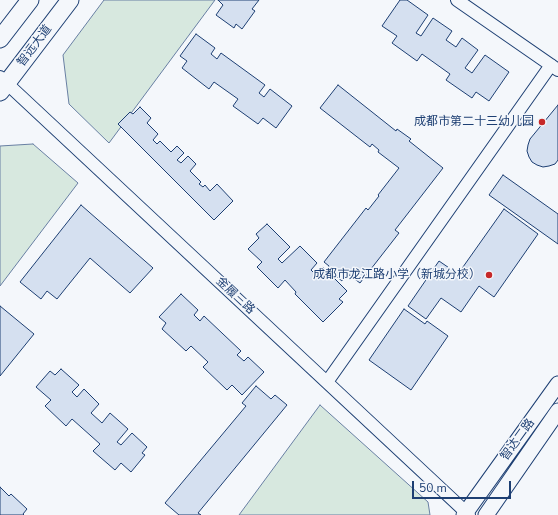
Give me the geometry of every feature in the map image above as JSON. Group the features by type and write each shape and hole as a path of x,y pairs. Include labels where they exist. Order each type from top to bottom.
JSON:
{"main road":[{"path":"0,39 30,0"},
{"name":"智远大道","path":"2,84 70,0"}],"street":[{"path":"327,382 554,68 457,0"},
{"name":"金履三路","path":"2,84 327,382 466,514"},
{"name":"智达二路","path":"466,514 558,384"},
{"name":"智达二路","path":"486,515 558,411"}],"shaded area":[{"path":"104,0 215,0 109,143 69,104 63,55"},
{"path":"33,144 78,183 0,286 0,146"},
{"path":"320,405 428,502 430,515 239,515"}],"building":[{"path":"218,0 259,0 252,9 255,11 242,29 236,24 234,28 216,15 223,5"},
{"path":"400,0 407,0 428,15 416,33 421,36 433,18 452,31 446,40 456,47 462,38 478,50 465,68 472,73 485,55 509,72 489,101 476,92 472,98 446,80 450,74 422,54 417,61 392,43 397,36 382,26"},
{"path":"196,34 215,48 211,54 217,59 221,53 265,85 259,93 264,97 270,89 292,106 276,128 263,118 258,124 233,106 238,99 214,82 209,89 182,68 187,61 180,56"},
{"path":"338,85 396,131 397,129 411,139 409,141 443,168 395,230 399,233 360,283 348,274 342,281 327,269 329,266 324,262 366,208 368,210 399,168 378,152 379,150 372,144 370,147 320,108"},
{"path":"558,105 558,160 555,164 543,167 532,162 527,151 528,145 530,139"},
{"path":"140,107 151,118 147,123 158,134 153,140 157,144 160,141 171,152 177,146 184,153 177,160 181,163 188,156 196,164 190,171 201,182 199,184 203,187 205,185 210,191 217,184 233,201 214,220 118,124 130,112 133,114"},
{"path":"503,175 558,214 558,244 489,195"},
{"path":"81,205 153,268 130,293 90,258 57,299 47,291 41,299 20,282"},
{"path":"504,209 538,234 494,297 479,286 461,312 441,298 426,319 408,306 439,261 458,274"},
{"path":"267,224 290,247 278,259 282,263 300,246 317,263 311,270 315,274 323,267 347,291 339,299 343,302 323,322 295,294 296,292 285,280 278,288 257,267 262,262 248,249 259,238 256,234"},
{"path":"181,294 198,310 194,315 200,321 204,316 241,351 237,355 244,361 248,357 264,372 242,395 232,385 227,390 203,367 208,362 191,346 186,351 162,329 166,323 159,317"},
{"path":"0,306 34,334 0,376"},
{"path":"404,309 425,324 427,321 448,336 411,390 369,360"},
{"path":"61,369 79,385 72,392 77,397 84,389 99,404 91,413 102,423 110,413 128,429 117,442 121,445 132,433 147,447 142,453 145,455 131,472 121,463 115,470 93,451 100,444 72,419 66,426 45,406 51,400 36,387 50,371 55,375"},
{"path":"256,386 271,399 275,395 287,405 198,513 201,515 179,515 165,503 246,406 242,403"},
{"path":"0,487 9,496 11,494 27,509 23,514 24,515 0,515"}],"place":[{"name":"成都市第二十三幼儿园","path":"542,122"},
{"name":"成都市龙江路小学（新城分校）","path":"489,275"}]}
